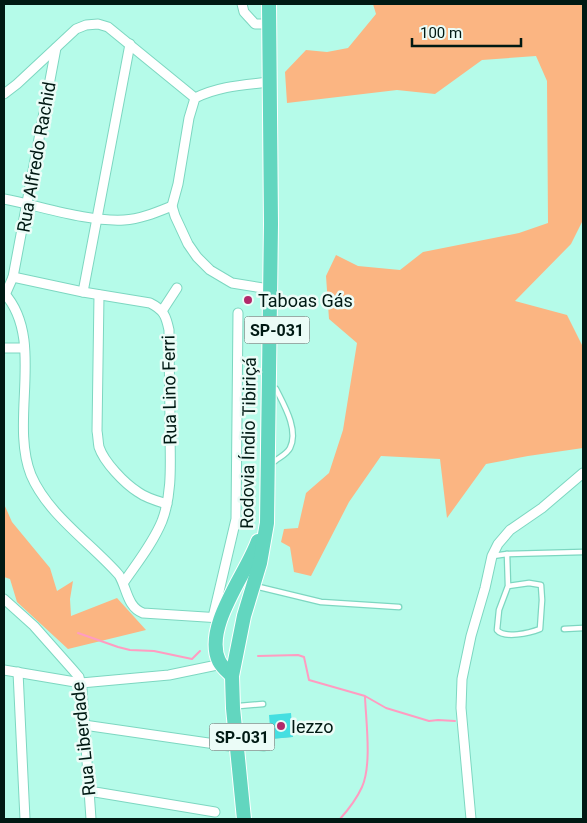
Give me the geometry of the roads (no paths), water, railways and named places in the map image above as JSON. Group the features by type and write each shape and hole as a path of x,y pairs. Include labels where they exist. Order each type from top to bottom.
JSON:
{"highway":[{"name":"Rodovia Índio Tibiriçá","path":"251,819 232,708 232,676 244,616 262,556 268,512 271,224 269,9"},
{"name":"Rodovia Índio Tibiriçá","path":"244,819 239,746 240,676 270,542 274,510 278,170 269,9"},
{"path":"232,676 222,664 216,646 217,618 251,558 268,512"}],"street":[{"path":"242,4 244,12 255,24 269,9"},
{"path":"4,94 76,29 86,24 98,24 108,28 130,44 195,98"},
{"path":"83,292 130,44"},
{"name":"Rua Alfredo Rachid","path":"4,294 13,277 56,48"},
{"path":"269,82 232,86 210,91 195,98 188,118 178,184 172,206 188,244 197,257 210,270 232,282 269,289"},
{"path":"4,199 97,220 136,218 172,206"},
{"name":"Rua Lino Ferri","path":"13,277 150,304 160,308 166,316 169,330 170,474 167,504 162,521 153,538 124,582"},
{"path":"162,311 177,288"},
{"path":"4,294 19,317 24,348 24,434 26,458 31,474 40,491 62,518 111,566 124,582 131,604 136,611 143,613 217,618 236,519 238,313"},
{"path":"100,295 97,431 99,447 113,469 137,492 167,504"},
{"path":"4,348 24,348"},
{"path":"471,819 461,708 462,679 492,556 498,544 510,530 542,508 583,473"},
{"name":"Rua Liberdade","path":"4,599 34,626 73,670 81,682 91,819"},
{"path":"4,670 81,682 169,675 222,664"},
{"path":"18,672 25,819"},
{"path":"84,725 239,746"},
{"path":"89,791 215,812"}],"lane":[{"path":"492,556 583,552"},
{"path":"507,554 508,586 498,610 497,630 507,634 540,629 541,585 529,583 508,586"},
{"path":"259,587 321,602 399,607"},
{"path":"564,629 583,628"},
{"path":"239,706 263,704"},
{"path":"239,746 264,748"}],"waterway":[{"path":"78,633 130,650 154,651 192,659 200,651"},
{"path":"258,656 298,655 304,657 309,680 365,696 386,708 429,721 455,721"},
{"path":"340,819 358,795 365,778 368,755 365,697"}],"place":[{"name":"Taboas Gás","path":"248,300"},
{"name":"Iezzo","path":"281,726"}]}
